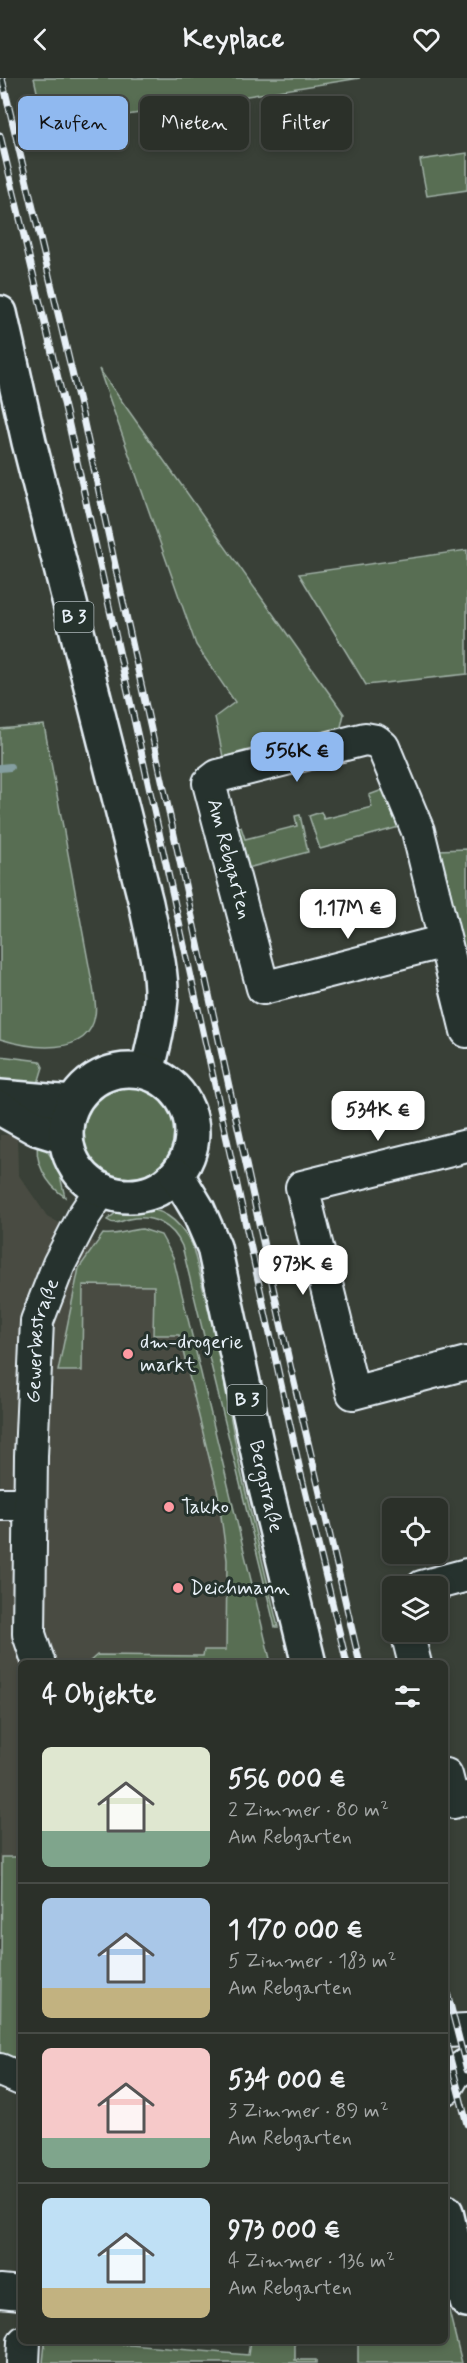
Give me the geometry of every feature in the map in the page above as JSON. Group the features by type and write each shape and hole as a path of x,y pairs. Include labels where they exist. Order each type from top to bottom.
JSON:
{"main road":[{"name":"B 3","path":"0,313 29,442 119,791 150,924 161,998 157,1031 147,1072"},
{"path":"129,1069 147,1072 166,1081 181,1096 190,1116 192,1136 188,1157 177,1175 161,1188 141,1196 121,1197 101,1190 87,1181 76,1169 65,1137 66,1119 73,1102 90,1083 112,1072 129,1069"},
{"path":"0,1097 73,1102"},
{"path":"0,1108 36,1128 65,1137"},
{"name":"Bergstraße","path":"177,1175 198,1210 214,1248 264,1480 308,1660"},
{"path":"448,2220 467,2301"}],"street":[{"name":"Am Rebgarten","path":"445,940 263,988 209,783 218,776 365,739 376,741 383,747 418,831 445,940 467,1031"},
{"path":"467,1146 302,1187 353,1393 467,1363"},
{"name":"Gewerbestraße","path":"38,1660 29,1634 15,1504 37,1321 59,1264 85,1214 101,1190"},
{"path":"448,1580 467,1575"},
{"path":"410,1642 414,1660"},
{"path":"448,1783 453,1802 467,1798"},
{"path":"448,2031 467,2030"},
{"path":"448,2084 459,2065"},
{"path":"0,2070 18,2078"},
{"path":"0,2291 18,2293"},
{"path":"23,2363 24,2344"}],"shaded area":[{"path":"0,1135 17,1135 18,1174 47,1216 97,1244 165,1248 267,1660 18,1660 18,1877 0,1876"}],"green space":[{"path":"34,78 360,78 247,96 140,96 140,113 128,115 128,96 38,96"},
{"path":"467,153 467,190 427,196 420,160"},
{"path":"99,369 344,714 338,740 287,752 283,740 223,757 215,717 235,702 196,645"},
{"path":"467,550 467,674 366,685 299,574"},
{"path":"44,725 96,1009 90,1029 82,1038 70,1044 41,1047 0,1039 0,729"},
{"path":"385,789 399,827 320,849 309,816 321,812 324,819 372,807 369,795"},
{"path":"300,815 308,852 240,870 230,829 241,827 245,839 297,826 295,816"},
{"path":"467,849 467,973 437,850"},
{"path":"0,1056 40,1061 43,1067 36,1090 19,1088 0,1081"},
{"path":"132,1077 153,1081 171,1092 182,1110 186,1131 182,1152 171,1170 153,1181 132,1185 111,1181 93,1170 82,1152 78,1131 82,1110 93,1092 111,1081"},
{"path":"39,1139 58,1167 65,1197 52,1186 39,1163 37,1147"},
{"path":"122,1208 152,1209 168,1216 181,1227 192,1244 217,1344 240,1468 278,1627 275,1627 182,1246 173,1232 154,1220 138,1218 116,1223 107,1220"},
{"path":"142,1229 161,1235 173,1257 270,1660 91,1660 97,1655 203,1656 204,1650 226,1650 227,1560 218,1494 179,1335 153,1335 154,1286 83,1285 82,1371 58,1371 79,1268 103,1234"},
{"path":"2,1857 18,1857 18,2059 0,2059"},
{"path":"448,2307 462,2363 358,2363 358,2344 448,2344"},
{"path":"45,2344 119,2344 248,2355 250,2344 295,2344 295,2360 316,2360 316,2363 43,2363"}],"waterway":[{"path":"0,768 10,767"}],"railway":[{"path":"2,78 82,414 290,1365 359,1660"},
{"path":"0,135 67,416 300,1470 346,1660"},
{"path":"448,1996 467,2070"},
{"path":"448,2051 467,2124"}],"place":[{"name":"dm-drogerie markt","path":"128,1354"},
{"name":"Takko","path":"169,1507"},
{"name":"Deichmann","path":"178,1588"}]}
